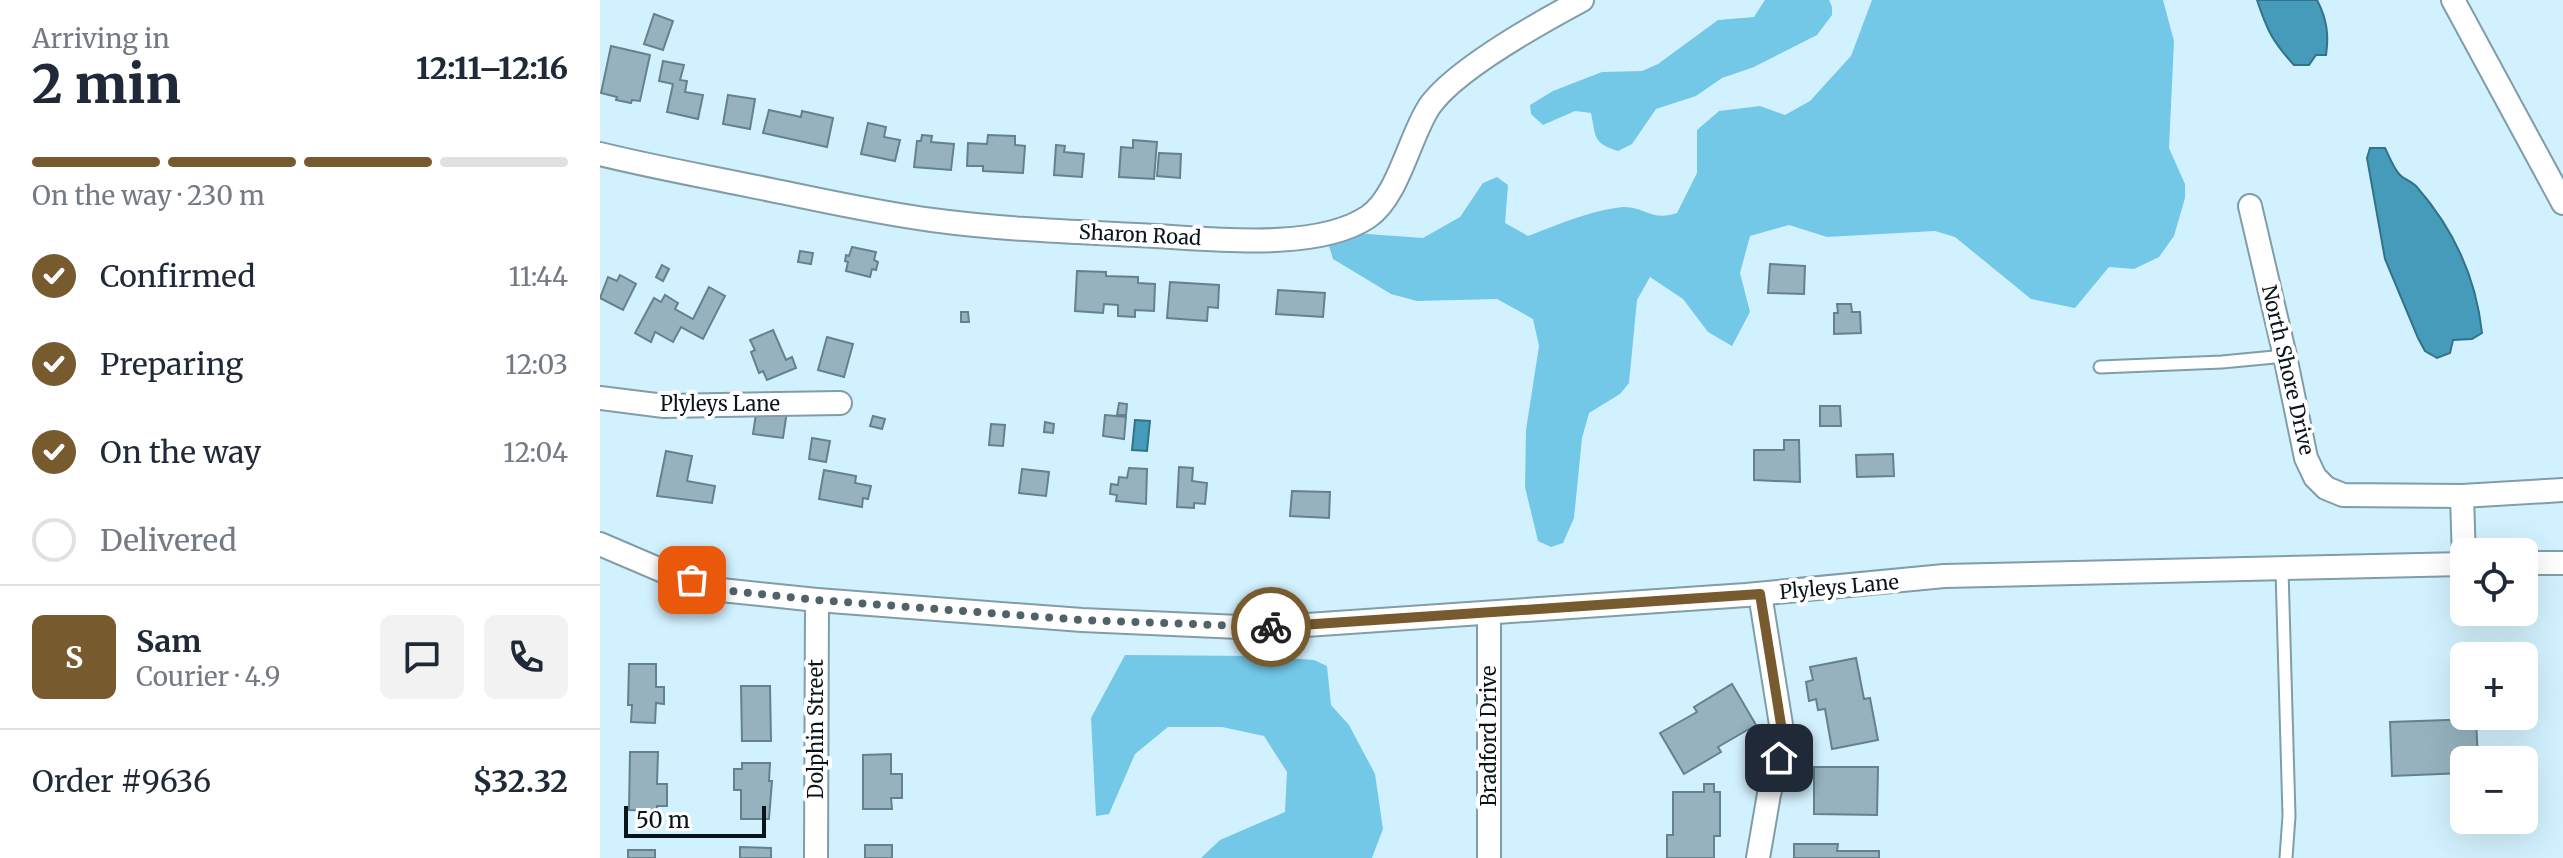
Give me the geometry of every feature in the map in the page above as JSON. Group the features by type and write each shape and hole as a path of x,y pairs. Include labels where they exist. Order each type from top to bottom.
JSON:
{"street":[{"name":"Sharon Road","path":"600,154 931,220 1001,228 1216,240 1284,239 1339,230 1370,216 1388,196 1413,135 1431,104 1452,83 1551,16 1582,0"},
{"path":"2453,0 2563,203"},
{"name":"North Shore Drive","path":"2250,206 2306,458 2315,477 2326,488 2343,495 2361,497 2462,496 2563,490"},
{"name":"Plyleys Lane","path":"600,398 664,406 840,403"},
{"path":"2462,496 2463,538"},
{"name":"Plyleys Lane","path":"600,544 663,571 721,590 1082,620 1262,628 1760,594 1944,576 2282,570 2450,563"},
{"path":"2538,563 2563,563"},
{"path":"1758,858 1783,737 1760,594"},
{"name":"Dolphin Street","path":"816,858 817,600"},
{"name":"Bradford Drive","path":"1489,613 1489,858"}],"lane":[{"path":"2100,367 2285,356"},
{"path":"2282,570 2289,816 2286,858"}],"shaded area":[{"path":"1765,0 1829,0 1832,15 1817,35 1754,67 1722,78 1696,96 1656,109 1632,144 1618,151 1599,142 1591,113 1575,111 1543,125 1531,114 1530,105 1553,91 1602,72 1642,71 1658,64 1718,20 1754,17"},
{"path":"1872,0 2163,0 2174,41 2169,148 2185,184 2185,198 2174,236 2159,257 2134,269 2109,267 2075,308 2031,299 1955,237 1935,231 1827,237 1789,225 1750,236 1740,273 1750,312 1732,346 1708,332 1683,299 1650,277 1637,300 1629,383 1620,394 1589,413 1582,438 1574,518 1563,543 1551,547 1538,541 1525,487 1526,430 1539,346 1533,319 1497,299 1417,301 1391,294 1333,259 1329,246 1354,233 1423,238 1460,217 1483,183 1497,177 1508,185 1505,223 1528,236 1575,218 1623,207 1661,216 1677,213 1697,173 1697,130 1719,111 1760,106 1785,115 1810,101 1851,56"},
{"path":"2257,0 2317,0 2326,27 2326,55 2316,55 2309,65 2294,65 2271,35"},
{"path":"2370,148 2385,148 2402,177 2416,186 2429,202 2452,236 2468,273 2482,333 2472,339 2453,340 2450,353 2437,358 2425,351 2418,338 2385,259 2367,158"},
{"path":"1135,420 1150,421 1147,451 1132,450"},
{"path":"1125,655 1258,656 1314,660 1327,666 1331,705 1349,725 1375,774 1383,829 1372,858 1201,858 1220,840 1285,812 1287,772 1264,736 1222,727 1168,727 1135,754 1109,814 1096,816 1091,718"}],"building":[{"path":"654,14 673,21 663,50 644,44"},
{"path":"611,46 650,55 640,101 616,100 617,97 601,93"},
{"path":"663,61 684,65 680,80 687,81 685,92 703,95 698,119 667,112 673,84 659,81"},
{"path":"728,95 755,99 750,129 723,124"},
{"path":"769,110 801,117 802,111 833,118 827,147 763,133"},
{"path":"868,123 886,127 884,137 900,140 895,161 861,154"},
{"path":"922,135 932,136 931,142 954,144 951,170 914,167 917,141 921,141"},
{"path":"988,135 1015,136 1015,145 1025,146 1023,173 983,171 983,166 967,166 968,143 987,144"},
{"path":"1133,140 1157,142 1154,179 1119,177 1121,147 1133,148"},
{"path":"1056,145 1065,146 1064,152 1084,154 1082,177 1054,175"},
{"path":"1159,153 1181,154 1180,178 1157,176"},
{"path":"852,247 876,252 874,260 878,262 870,277 846,271 846,255 849,256"},
{"path":"800,251 813,253 811,264 798,262"},
{"path":"1770,264 1805,266 1804,294 1768,293"},
{"path":"662,265 669,269 663,281 656,277"},
{"path":"1077,271 1138,277 1138,283 1155,284 1154,311 1135,310 1135,317 1118,316 1118,305 1104,304 1103,313 1075,311"},
{"path":"620,275 636,284 623,310 600,298 608,277 617,281"},
{"path":"1170,282 1219,285 1218,308 1208,307 1207,321 1167,318"},
{"path":"709,287 725,296 703,339 681,327 673,342 655,332 651,342 635,333 654,298 661,302 665,295 678,303 675,309 693,319"},
{"path":"1278,290 1325,293 1323,317 1276,314"},
{"path":"1837,304 1851,304 1852,312 1860,312 1861,333 1834,334"},
{"path":"961,312 968,312 969,322 961,322"},
{"path":"773,330 786,360 792,357 796,368 767,380 763,371 759,373 750,340"},
{"path":"827,337 853,344 844,377 818,370"},
{"path":"1119,403 1127,404 1126,415 1117,415"},
{"path":"1820,406 1840,406 1841,426 1820,426"},
{"path":"757,407 787,411 783,438 753,434"},
{"path":"1105,415 1126,417 1124,439 1103,436"},
{"path":"873,416 885,419 882,429 870,426"},
{"path":"1045,422 1054,424 1053,433 1044,432"},
{"path":"991,424 1005,425 1003,446 989,445"},
{"path":"812,438 830,441 826,462 809,459"},
{"path":"1784,440 1799,440 1800,482 1754,480 1754,450 1784,450"},
{"path":"666,451 692,456 687,481 715,486 712,503 657,496"},
{"path":"1893,454 1894,476 1857,477 1856,455"},
{"path":"1179,467 1193,468 1192,481 1207,483 1205,504 1194,503 1194,508 1177,507"},
{"path":"1129,468 1147,469 1146,504 1116,501 1117,495 1110,494 1111,484 1118,485 1119,477 1127,478"},
{"path":"1022,469 1049,472 1046,496 1019,493"},
{"path":"824,470 856,476 855,483 871,486 868,499 863,498 862,507 819,499"},
{"path":"1292,491 1330,492 1329,518 1290,516"},
{"path":"1856,658 1864,699 1870,698 1878,740 1832,749 1825,709 1818,710 1816,699 1809,701 1806,682 1813,680 1810,667"},
{"path":"629,664 656,664 656,687 664,687 664,704 656,703 655,723 631,722 632,705 628,705"},
{"path":"1732,684 1756,725 1718,747 1721,752 1684,774 1660,733 1697,712 1694,707"},
{"path":"741,686 770,686 771,741 742,741"},
{"path":"2450,720 2450,730 2477,730 2477,746 2450,746 2450,774 2392,776 2390,722"},
{"path":"630,752 658,752 657,784 667,784 667,806 657,806 657,811 629,810"},
{"path":"891,754 891,774 902,774 902,798 891,798 892,809 863,809 863,755"},
{"path":"742,763 770,763 769,819 741,819 741,790 734,790 734,769 742,769"},
{"path":"1814,767 1878,767 1877,815 1814,814"},
{"path":"1704,784 1714,784 1714,792 1720,792 1720,836 1714,836 1714,858 1667,858 1667,835 1673,835 1673,792 1704,792"},
{"path":"1794,844 1838,844 1837,851 1879,851 1879,858 1794,858"},
{"path":"865,845 892,845 892,858 865,858"},
{"path":"740,847 771,848 771,858 740,858"},
{"path":"628,850 655,850 655,858 628,858"}],"way so far":[{"path":"692,580 721,590 817,600 1082,620 1271,627"}],"route":[{"path":"1271,627 1760,594 1783,737 1779,758"}]}
